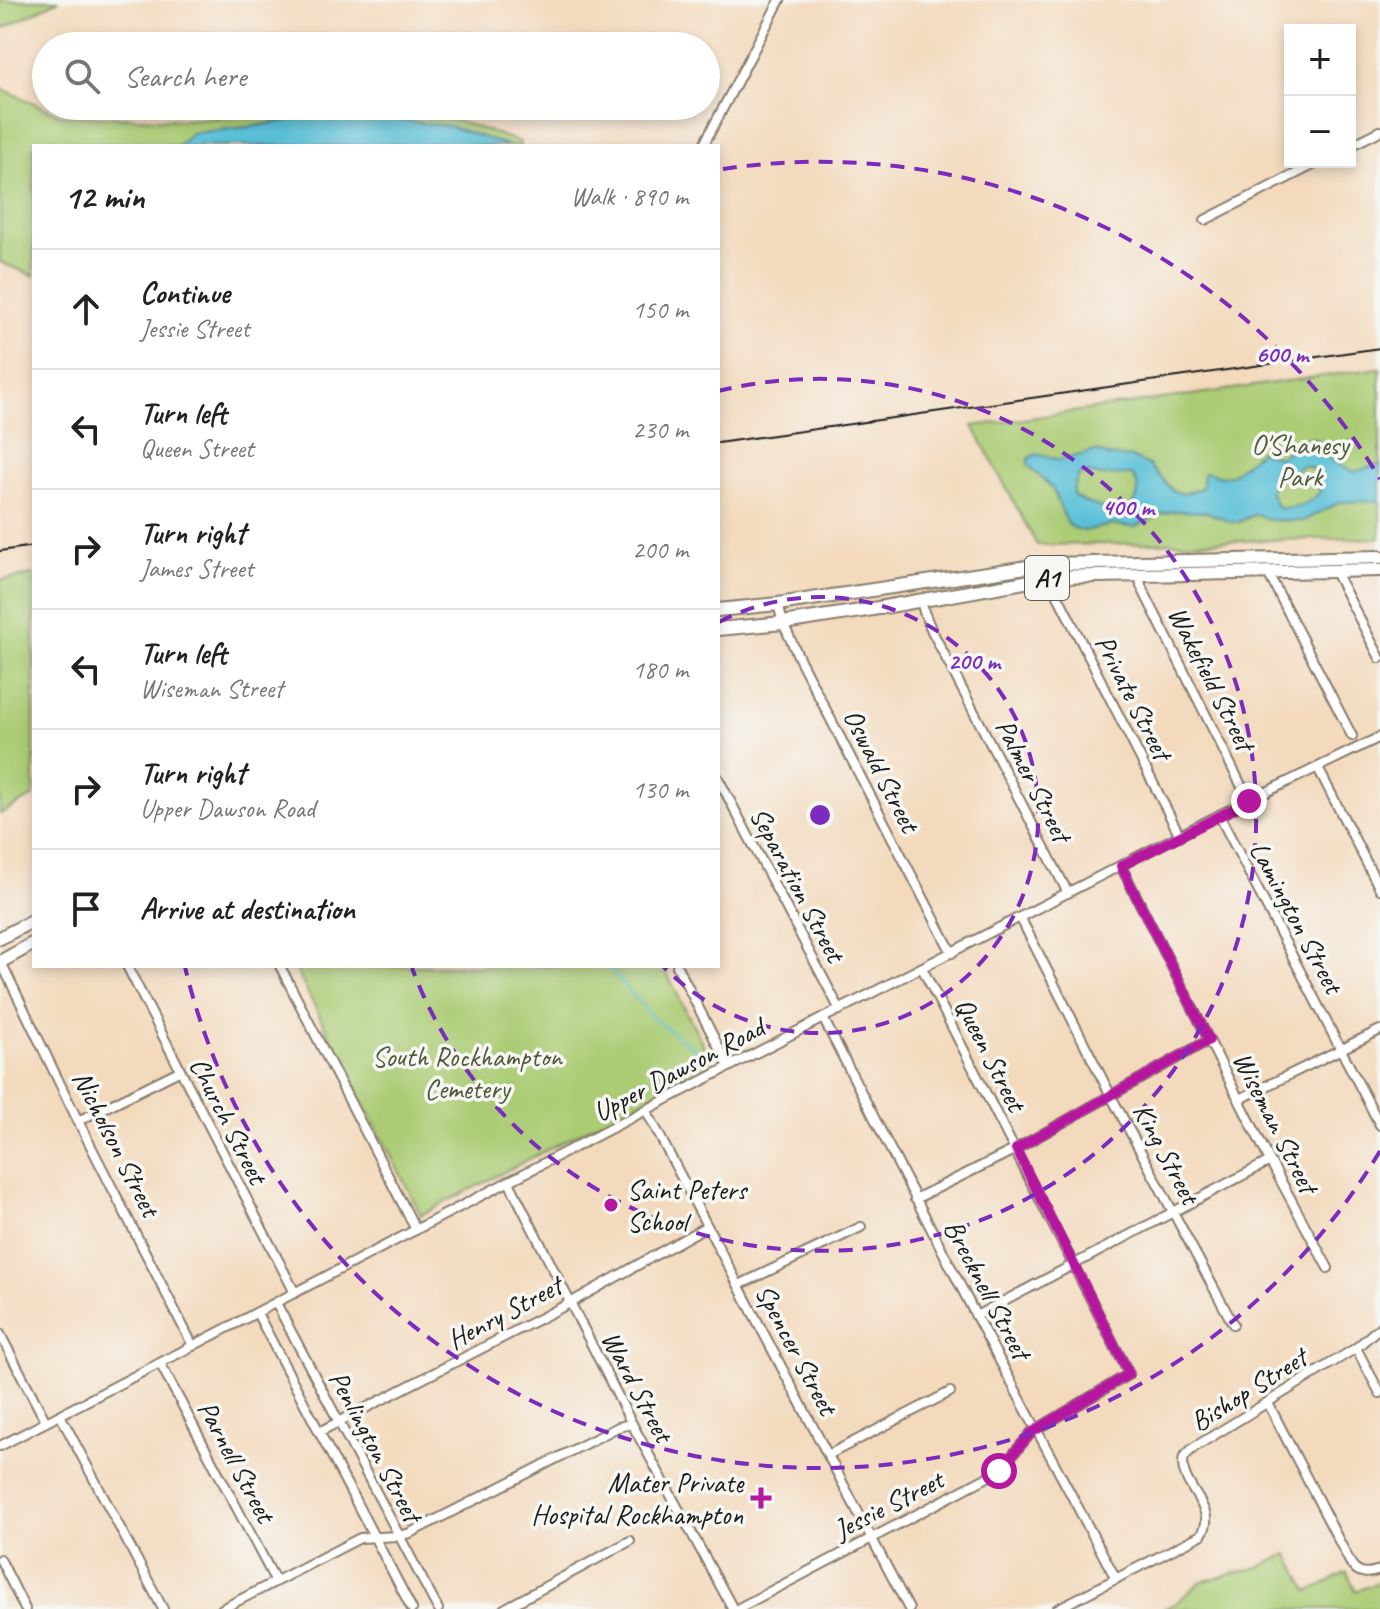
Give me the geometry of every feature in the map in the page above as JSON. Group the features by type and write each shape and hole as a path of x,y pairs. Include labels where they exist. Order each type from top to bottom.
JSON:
{"highway":[{"name":"A1","path":"720,610 1047,564 1380,557"},
{"name":"A1","path":"720,629 783,623 1053,577 1380,570"},
{"path":"0,938 32,921"},
{"path":"0,962 32,944"}],"street":[{"path":"720,114 780,0"},
{"path":"704,144 717,120"},
{"path":"1356,143 1380,131"},
{"path":"1205,220 1307,168"},
{"path":"1267,571 1352,736"},
{"path":"1335,572 1380,658"},
{"name":"Wakefield Street","path":"1140,574 1141,586 1249,801"},
{"name":"Private Street","path":"1053,577 1058,596 1180,836"},
{"name":"Palmer Street","path":"921,600 932,631 1068,893"},
{"name":"Oswald Street","path":"778,604 783,623 952,953"},
{"name":"Upper Dawson Road","path":"0,1446 823,1018 1219,815 1380,737"},
{"path":"1318,768 1380,889"},
{"name":"Separation Street","path":"720,782 840,1010"},
{"name":"Lamington Street","path":"1219,815 1380,1125"},
{"name":"Wiseman Street","path":"1121,866 1270,1161 1328,1268"},
{"name":"King Street","path":"1020,917 1233,1324"},
{"name":"Nicholson Street","path":"0,962 193,1346"},
{"name":"Church Street","path":"128,968 295,1293"},
{"path":"281,968 416,1230"},
{"path":"678,968 729,1067"},
{"name":"Queen Street","path":"922,968 1129,1374"},
{"name":"Brecknell Street","path":"823,1018 1116,1579"},
{"path":"1240,1099 1380,1030"},
{"path":"915,1199 1016,1149 1209,1040"},
{"path":"78,1121 179,1071"},
{"name":"Spencer Street","path":"646,1110 909,1609"},
{"path":"976,1316 1270,1161"},
{"name":"Ward Street","path":"509,1182 632,1424 735,1609"},
{"name":"Henry Street","path":"319,1432 570,1303 707,1226"},
{"path":"739,1285 861,1227"},
{"name":"Penlington Street","path":"276,1303 438,1609"},
{"name":"Penlington Street","path":"257,1313 412,1609"},
{"name":"Bishop Street","path":"1057,1609 1201,1535 1206,1528 1206,1518 1183,1473 1184,1457 1193,1448 1356,1348 1380,1327"},
{"path":"0,1334 46,1422"},
{"path":"1356,1348 1380,1393"},
{"name":"Parnell Street","path":"160,1363 275,1580"},
{"name":"Jessie Street","path":"735,1609 999,1471 1020,1443 1038,1428 1129,1374"},
{"path":"828,1455 950,1392"},
{"path":"1268,1403 1351,1564 1365,1574 1380,1570"},
{"path":"60,1415 163,1609"},
{"path":"222,1609 360,1538 410,1533 618,1427 632,1424"},
{"path":"504,1609 630,1541"},
{"path":"0,1559 25,1609"}],"green space":[{"path":"0,0 59,0 0,30"},
{"path":"0,88 32,102 32,120 455,120 520,142 32,144 32,275 0,262"},
{"name":"O'Shanesy Park","path":"1380,368 1380,538 1037,545 973,426"},
{"path":"32,575 32,797 0,814 0,580"},
{"name":"South Rockhampton Cemetery","path":"295,968 664,968 713,1064 421,1215"},
{"path":"1288,1554 1308,1592 1347,1572 1356,1591 1377,1583 1380,1609 1163,1609 1176,1603 1200,1582 1259,1567"}],"water":[{"path":"289,120 398,120 449,126 504,144 180,144 191,133"},
{"path":"1306,439 1317,440 1330,459 1354,472 1380,464 1380,501 1340,502 1303,521 1270,520 1256,514 1239,522 1231,522 1207,512 1175,511 1161,514 1135,527 1111,525 1084,531 1071,527 1052,488 1028,465 1028,459 1036,454 1061,460 1096,451 1109,456 1133,458 1149,465 1172,490 1183,494 1202,488 1203,474 1206,472 1231,475 1260,451 1279,457","holes":["1303,465 1313,469 1320,492 1301,505 1278,508 1270,491 1278,476 1286,477","1079,475 1132,475 1138,487 1136,499 1122,510 1082,501 1073,495 1073,489"]}],"waterway":[{"path":"609,968 652,1017 704,1056"}],"railway":[{"path":"720,443 1380,348"},
{"path":"0,551 32,546"}],"place":[{"name":"Saint Peters School","path":"611,1205"},
{"name":"Mater Private Hospital Rockhampton","path":"761,1498"}],"route":[{"path":"999,1471 1031,1433 1129,1374 1016,1149 1209,1040 1121,866 1249,801"}]}
